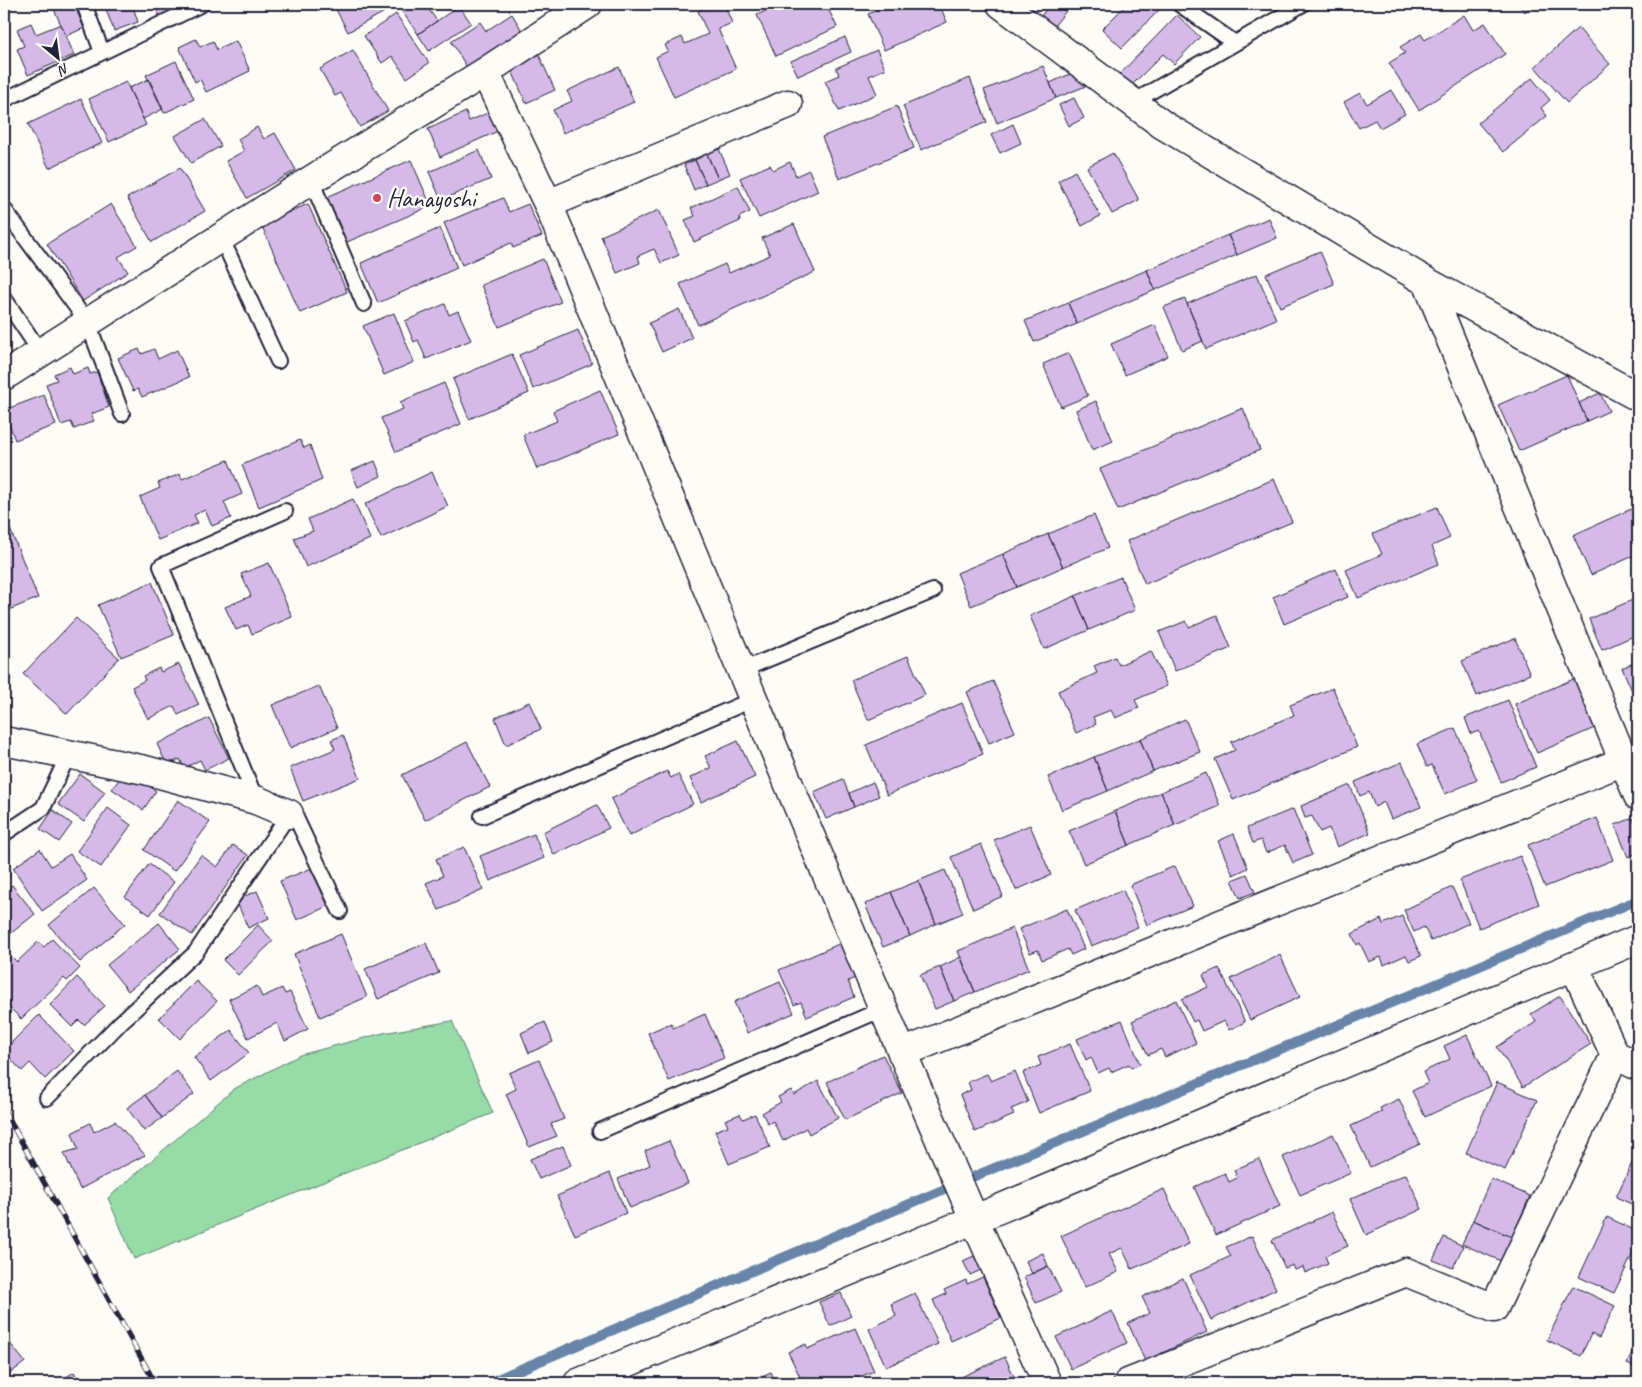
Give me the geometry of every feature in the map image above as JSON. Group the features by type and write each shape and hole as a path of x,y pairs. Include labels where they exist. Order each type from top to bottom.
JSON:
{"street":[{"path":"4,376 310,180 485,72 588,4"},
{"path":"1001,4 1163,125 1427,282 1638,396"},
{"path":"485,72 548,204 902,1053 1046,1383"},
{"path":"548,204 788,104"},
{"path":"1427,282 1638,796"},
{"path":"4,741 145,770 256,800 289,814"},
{"path":"902,1053 1624,761"},
{"path":"578,1383 974,1220 1638,939"},
{"path":"1128,1383 1406,1272 1494,1308 1627,1060 1574,966"}],"lane":[{"path":"84,4 102,52"},
{"path":"4,100 202,4"},
{"path":"1179,4 1235,43"},
{"path":"1132,102 1303,4"},
{"path":"310,180 364,304"},
{"path":"4,209 88,323 122,414"},
{"path":"221,237 278,361"},
{"path":"4,298 41,353"},
{"path":"256,800 161,566 285,511"},
{"path":"742,670 933,591"},
{"path":"482,816 754,699"},
{"path":"4,834 43,808 69,754"},
{"path":"47,1098 120,1022 196,952 289,814 297,820 340,911"},
{"path":"600,1131 884,1008"}],"green space":[{"path":"452,1021 493,1113 134,1259 108,1198 234,1089 300,1055 383,1033"}],"building":[{"path":"62,4 74,4 84,28 66,36 53,7"},
{"path":"104,4 132,4 138,22 114,31"},
{"path":"154,4 190,4 160,18"},
{"path":"333,4 385,4 388,10 348,32"},
{"path":"401,4 425,4 437,21 418,34 398,6"},
{"path":"714,4 724,4 732,23 718,29 736,69 674,97 656,57 668,51 665,45 682,37 685,44 708,34 698,11"},
{"path":"780,4 826,4 837,27 776,56 757,15"},
{"path":"891,4 921,4 924,10 939,4 947,22 884,50 868,14"},
{"path":"1050,4 1057,4 1066,11 1054,26 1041,16"},
{"path":"1127,4 1153,4 1159,10 1122,48 1102,29"},
{"path":"1518,4 1534,4 1525,12"},
{"path":"459,6 471,23 429,51 418,34"},
{"path":"396,14 429,63 407,78 392,56 382,63 364,36"},
{"path":"512,14 524,34 468,69 451,41 480,22 486,31"},
{"path":"1177,15 1200,37 1174,64 1163,54 1128,89 1116,78"},
{"path":"1464,15 1473,30 1485,23 1505,54 1419,110 1389,63 1405,53 1400,47 1421,34 1425,40"},
{"path":"31,23 36,34 61,24 74,55 28,75 17,49 24,46 17,29"},
{"path":"1578,28 1610,64 1567,103 1535,67"},
{"path":"845,37 851,52 798,76 791,61"},
{"path":"196,39 200,47 213,41 217,50 236,41 250,71 206,92 200,79 195,82 179,47"},
{"path":"353,50 388,111 360,127 341,93 335,96 320,69"},
{"path":"877,50 885,69 869,76 877,94 839,111 825,81 839,75 836,68"},
{"path":"538,53 555,90 526,103 510,66"},
{"path":"176,61 194,99 164,113 146,75"},
{"path":"1043,66 1056,98 997,123 984,90"},
{"path":"619,67 634,102 563,133 553,110 572,101 567,91"},
{"path":"1070,74 1086,86 1056,98 1050,83"},
{"path":"970,78 987,122 921,150 903,106"},
{"path":"1532,78 1550,100 1541,108 1547,116 1503,152 1478,123"},
{"path":"149,79 163,109 143,119 129,88"},
{"path":"126,82 146,125 109,142 89,99"},
{"path":"1391,90 1405,114 1380,128 1375,120 1359,128 1344,102 1360,93 1367,104"},
{"path":"1074,98 1084,118 1069,126 1059,105"},
{"path":"81,99 102,143 49,168 28,124"},
{"path":"897,106 914,148 839,179 822,137"},
{"path":"466,112 469,121 490,112 498,131 440,157 428,129"},
{"path":"205,119 221,146 191,163 175,136"},
{"path":"1013,124 1021,143 1000,153 991,135"},
{"path":"257,127 264,139 275,133 296,170 247,198 226,161 244,151 238,139"},
{"path":"719,149 730,174 718,179 707,154"},
{"path":"479,150 491,179 441,200 429,172"},
{"path":"1113,153 1139,200 1112,214 1087,167"},
{"path":"707,154 718,179 706,184 695,160"},
{"path":"411,160 431,206 347,242 327,197"},
{"path":"695,160 706,184 694,190 684,165"},
{"path":"790,162 796,176 809,170 818,191 759,218 740,178 770,165 773,170"},
{"path":"180,168 205,211 152,242 127,198"},
{"path":"1075,171 1100,216 1082,226 1058,181"},
{"path":"738,186 750,212 739,217 740,221 694,242 685,220 695,216 691,208"},
{"path":"503,198 509,212 528,204 542,236 513,248 511,243 462,265 444,223"},
{"path":"111,204 137,246 118,257 128,272 83,301 47,244"},
{"path":"308,204 347,292 300,313 261,224"},
{"path":"659,210 679,255 661,263 654,249 638,256 640,263 617,273 601,236"},
{"path":"1269,218 1277,238 1237,255 1228,235"},
{"path":"794,224 815,272 698,325 680,284 725,264 729,273 770,255 762,238"},
{"path":"440,228 457,268 378,303 361,263"},
{"path":"1228,235 1237,255 1155,290 1147,270"},
{"path":"1320,251 1334,284 1280,307 1266,274"},
{"path":"543,259 561,302 499,327 481,285"},
{"path":"1147,270 1155,290 1077,324 1068,303"},
{"path":"1257,274 1276,319 1206,349 1187,304"},
{"path":"1185,299 1203,341 1182,350 1164,307"},
{"path":"1068,303 1077,324 1034,342 1025,321"},
{"path":"445,304 449,315 458,311 471,340 426,359 418,340 414,342 405,321"},
{"path":"679,309 692,338 662,352 649,323"},
{"path":"394,313 414,362 384,375 363,326"},
{"path":"1155,325 1168,356 1125,375 1111,344"},
{"path":"578,330 592,364 533,389 519,355"},
{"path":"139,349 142,354 154,349 158,359 177,350 189,377 142,397 138,389 133,391 118,358"},
{"path":"1069,353 1088,396 1061,407 1043,364"},
{"path":"512,354 529,393 469,419 453,379"},
{"path":"70,367 73,374 88,368 90,374 97,372 109,407 91,414 94,421 74,429 71,422 61,425 46,384 57,380 54,374"},
{"path":"1567,375 1587,421 1519,451 1498,405"},
{"path":"444,383 461,424 396,452 381,418 403,409 400,402"},
{"path":"600,390 619,434 537,469 523,435 557,421 553,411"},
{"path":"1600,393 1609,411 1587,421 1579,403"},
{"path":"44,395 56,425 15,440 4,410"},
{"path":"1096,401 1113,441 1092,450 1076,410"},
{"path":"1243,408 1260,450 1118,510 1100,469"},
{"path":"300,440 304,448 310,445 322,480 259,507 242,465"},
{"path":"228,460 242,494 224,502 231,518 212,526 205,510 194,515 198,523 158,540 140,497 160,488 158,483 180,474 182,479"},
{"path":"375,461 381,476 358,487 351,471"},
{"path":"432,472 448,506 381,538 365,504"},
{"path":"1274,479 1292,522 1145,584 1127,541"},
{"path":"353,499 370,539 306,567 294,538 313,531 308,519"},
{"path":"1638,506 1638,554 1591,575 1573,535"},
{"path":"1437,507 1450,538 1432,546 1439,564 1358,598 1346,570 1382,554 1373,534"},
{"path":"4,514 38,598 4,612"},
{"path":"1094,515 1108,548 1063,567 1048,534"},
{"path":"1048,534 1063,567 1017,587 1003,554"},
{"path":"1003,554 1017,587 971,606 957,573"},
{"path":"269,563 292,617 252,634 248,625 236,630 225,607 251,596 241,574"},
{"path":"1336,569 1348,597 1284,624 1273,597"},
{"path":"1121,577 1135,610 1089,630 1075,596"},
{"path":"152,582 174,635 121,657 98,605"},
{"path":"1075,596 1089,630 1044,649 1030,616"},
{"path":"1637,598 1638,634 1602,650 1589,619"},
{"path":"1217,615 1231,648 1175,671 1159,632 1186,621 1189,627"},
{"path":"76,618 119,658 67,714 23,674"},
{"path":"1515,638 1530,674 1477,696 1462,661"},
{"path":"1151,651 1167,686 1135,700 1139,708 1115,718 1111,710 1093,717 1096,724 1076,733 1058,691 1097,673 1094,666 1115,657 1119,665"},
{"path":"908,656 925,695 868,720 851,680"},
{"path":"1638,661 1638,701 1637,702 1622,668"},
{"path":"179,664 199,705 178,715 174,706 148,719 132,687 145,680 143,676 159,668 161,672"},
{"path":"1576,678 1597,727 1537,753 1515,704"},
{"path":"993,681 1015,732 989,743 967,692"},
{"path":"319,686 337,728 290,748 272,705"},
{"path":"1333,688 1357,747 1233,800 1215,759 1235,750 1231,742 1294,715 1290,705"},
{"path":"1508,700 1536,767 1501,782 1479,731 1471,734 1465,718"},
{"path":"529,702 541,729 506,745 495,718"},
{"path":"962,703 983,754 887,795 866,745"},
{"path":"209,718 229,758 205,770 200,760 184,768 180,759 167,765 157,744"},
{"path":"1185,719 1200,752 1153,771 1140,739"},
{"path":"1455,728 1477,780 1445,794 1432,765 1427,767 1417,744"},
{"path":"343,735 360,778 303,801 290,768 335,749 331,740"},
{"path":"1140,739 1153,771 1108,791 1094,757"},
{"path":"738,741 755,777 701,802 690,778 711,768 705,756"},
{"path":"467,742 490,787 425,820 402,775"},
{"path":"1094,757 1108,791 1062,810 1048,777"},
{"path":"1402,762 1421,807 1391,819 1384,802 1375,807 1369,792 1360,796 1355,782"},
{"path":"126,770 156,791 143,810 112,789"},
{"path":"667,771 671,778 678,774 693,804 629,836 611,799"},
{"path":"1206,773 1220,806 1175,825 1161,792"},
{"path":"80,774 105,792 84,822 58,804"},
{"path":"843,779 854,807 826,819 814,792"},
{"path":"873,782 879,796 854,807 849,793"},
{"path":"1350,785 1370,833 1337,847 1329,828 1320,832 1312,816 1305,818 1301,806"},
{"path":"1161,792 1175,825 1129,845 1115,811"},
{"path":"178,800 210,822 174,871 144,850"},
{"path":"597,805 609,828 554,855 543,832"},
{"path":"108,808 131,825 101,867 77,851"},
{"path":"1293,809 1312,855 1293,863 1285,845 1266,853 1261,840 1253,843 1247,828"},
{"path":"53,810 72,824 59,842 40,829"},
{"path":"1115,811 1129,845 1084,864 1069,831"},
{"path":"1597,818 1613,860 1545,887 1528,845"},
{"path":"1633,818 1638,831 1638,853 1628,857 1615,825"},
{"path":"1030,825 1051,875 1016,890 994,840"},
{"path":"534,834 544,858 490,881 480,856"},
{"path":"1234,834 1248,868 1233,875 1218,841"},
{"path":"981,844 1003,896 973,909 951,857"},
{"path":"233,845 248,855 192,935 160,913 201,855 217,867"},
{"path":"464,847 483,890 439,910 426,883 443,876 436,859"},
{"path":"40,849 51,866 70,854 87,880 42,911 13,868"},
{"path":"1520,856 1539,904 1479,928 1460,880"},
{"path":"149,864 174,882 150,915 125,897"},
{"path":"1175,866 1193,906 1147,925 1130,885"},
{"path":"4,868 10,876 4,882"},
{"path":"312,868 328,906 297,920 280,881"},
{"path":"945,870 963,913 936,924 918,881"},
{"path":"1247,874 1255,892 1240,898 1232,880"},
{"path":"918,881 936,924 910,936 891,892"},
{"path":"12,885 35,914 4,939 4,892"},
{"path":"1452,887 1469,923 1431,941 1424,927 1414,932 1404,910"},
{"path":"94,888 125,924 80,962 49,925"},
{"path":"1123,890 1138,927 1091,946 1075,910"},
{"path":"257,891 269,918 248,928 236,900"},
{"path":"891,892 910,936 883,947 865,904"},
{"path":"1067,909 1084,949 1071,955 1068,949 1042,960 1038,950 1030,953 1019,929"},
{"path":"1402,916 1421,956 1409,961 1406,955 1384,965 1381,957 1369,962 1360,943 1357,945 1352,934 1381,919 1383,924"},
{"path":"159,923 180,949 128,991 107,965"},
{"path":"258,925 273,941 238,975 223,960"},
{"path":"1012,928 1029,969 975,992 958,951"},
{"path":"341,934 367,997 320,1017 294,954"},
{"path":"52,939 80,968 67,981 64,978 21,1019 4,1002 4,963 11,956 17,962 38,942 44,947"},
{"path":"426,943 439,973 378,999 365,969"},
{"path":"841,943 855,978 848,981 854,997 807,1017 801,1002 794,1005 779,970"},
{"path":"1280,955 1300,997 1250,1020 1231,979"},
{"path":"961,957 975,992 954,1001 940,967"},
{"path":"940,967 954,1001 935,1009 920,975"},
{"path":"1219,968 1245,1022 1229,1030 1224,1021 1202,1031 1197,1020 1193,1022 1182,999 1208,987 1203,975"},
{"path":"77,977 105,1006 84,1025 79,1020 72,1027 50,1005"},
{"path":"196,981 217,1001 180,1039 159,1018"},
{"path":"780,982 794,1013 747,1033 734,1002"},
{"path":"257,986 262,997 282,988 285,994 290,992 308,1029 285,1041 277,1023 248,1038 229,999"},
{"path":"1560,996 1591,1044 1523,1087 1497,1047 1536,1022 1531,1014"},
{"path":"1176,1000 1196,1043 1165,1057 1161,1049 1148,1055 1132,1021"},
{"path":"705,1014 724,1058 669,1081 648,1033 671,1023 673,1028"},
{"path":"39,1015 74,1051 45,1079 30,1063 22,1071 4,1052"},
{"path":"1122,1020 1140,1064 1131,1068 1129,1064 1111,1072 1109,1068 1098,1073 1091,1057 1086,1060 1077,1039"},
{"path":"545,1022 553,1042 529,1053 521,1033"},
{"path":"231,1030 249,1053 211,1081 194,1057"},
{"path":"1467,1035 1491,1086 1425,1117 1412,1091 1428,1083 1423,1072 1450,1059 1444,1046"},
{"path":"1070,1044 1090,1091 1039,1113 1023,1073 1041,1065 1038,1057"},
{"path":"883,1055 902,1093 845,1120 827,1082"},
{"path":"539,1060 564,1119 551,1124 557,1136 529,1147 506,1094 516,1089 509,1073"},
{"path":"177,1071 194,1094 162,1118 145,1095"},
{"path":"1015,1071 1028,1102 1011,1109 1014,1115 975,1132 960,1095 971,1090 968,1082 987,1074 991,1081"},
{"path":"818,1081 838,1118 809,1134 806,1128 783,1141 773,1121 768,1124 762,1113 781,1102 778,1097 791,1090 794,1095"},
{"path":"1497,1082 1537,1100 1505,1170 1466,1153"},
{"path":"145,1095 162,1118 144,1131 127,1108"},
{"path":"1399,1099 1420,1144 1370,1167 1351,1126 1382,1112 1380,1108"},
{"path":"740,1114 743,1119 755,1114 770,1147 729,1164 715,1131 728,1126 725,1120"},
{"path":"115,1121 145,1155 80,1189 64,1153 78,1149 72,1133 90,1123 94,1132"},
{"path":"1638,1131 1638,1148 1632,1145"},
{"path":"1333,1134 1351,1173 1300,1195 1283,1157"},
{"path":"669,1141 688,1183 630,1208 618,1179 650,1165 645,1151"},
{"path":"563,1146 571,1165 539,1179 530,1159"},
{"path":"1259,1159 1280,1206 1216,1235 1194,1187 1225,1173 1229,1182 1237,1178 1234,1170"},
{"path":"1633,1161 1638,1163 1638,1207 1616,1197"},
{"path":"610,1173 626,1213 575,1235 557,1196"},
{"path":"1406,1174 1422,1209 1366,1235 1350,1199"},
{"path":"1491,1179 1530,1196 1512,1237 1473,1220"},
{"path":"1164,1189 1189,1244 1132,1269 1122,1248 1109,1254 1118,1272 1085,1287 1061,1236"},
{"path":"1332,1212 1348,1246 1325,1256 1328,1263 1305,1273 1303,1267 1295,1270 1293,1265 1285,1268 1272,1240"},
{"path":"1607,1217 1638,1232 1638,1243 1614,1293 1579,1277"},
{"path":"1473,1220 1512,1237 1501,1261 1462,1244"},
{"path":"1252,1236 1276,1289 1211,1320 1190,1275 1231,1256 1226,1247"},
{"path":"1444,1237 1463,1246 1453,1268 1433,1260"},
{"path":"1043,1253 1048,1266 1032,1274 1026,1261"},
{"path":"974,1256 981,1270 970,1275 963,1261"},
{"path":"1048,1266 1061,1292 1036,1303 1024,1277"},
{"path":"983,1277 1001,1318 951,1341 933,1300 946,1294 944,1290 966,1280 967,1284"},
{"path":"1183,1278 1207,1332 1145,1361 1128,1323 1150,1313 1142,1297"},
{"path":"1573,1286 1615,1306 1599,1338 1591,1334 1581,1356 1547,1340"},
{"path":"841,1293 851,1316 830,1326 819,1302"},
{"path":"915,1293 938,1344 886,1367 869,1329 896,1316 891,1304"},
{"path":"1112,1311 1127,1343 1071,1369 1056,1337"},
{"path":"855,1328 874,1371 845,1383 803,1383 788,1352 806,1344 807,1349"},
{"path":"1638,1337 1638,1369 1627,1364"},
{"path":"4,1338 25,1362 4,1378"},
{"path":"1005,1357 1017,1383 958,1383 957,1379"},
{"path":"74,1372 81,1383 57,1383"},
{"path":"771,1372 776,1383 746,1383"}],"waterway":[{"path":"968,1179 1638,900"},
{"path":"488,1383 947,1188"}],"railway":[{"path":"4,1110 155,1383"}],"place":[{"name":"Hanayoshi","path":"377,198"}]}
